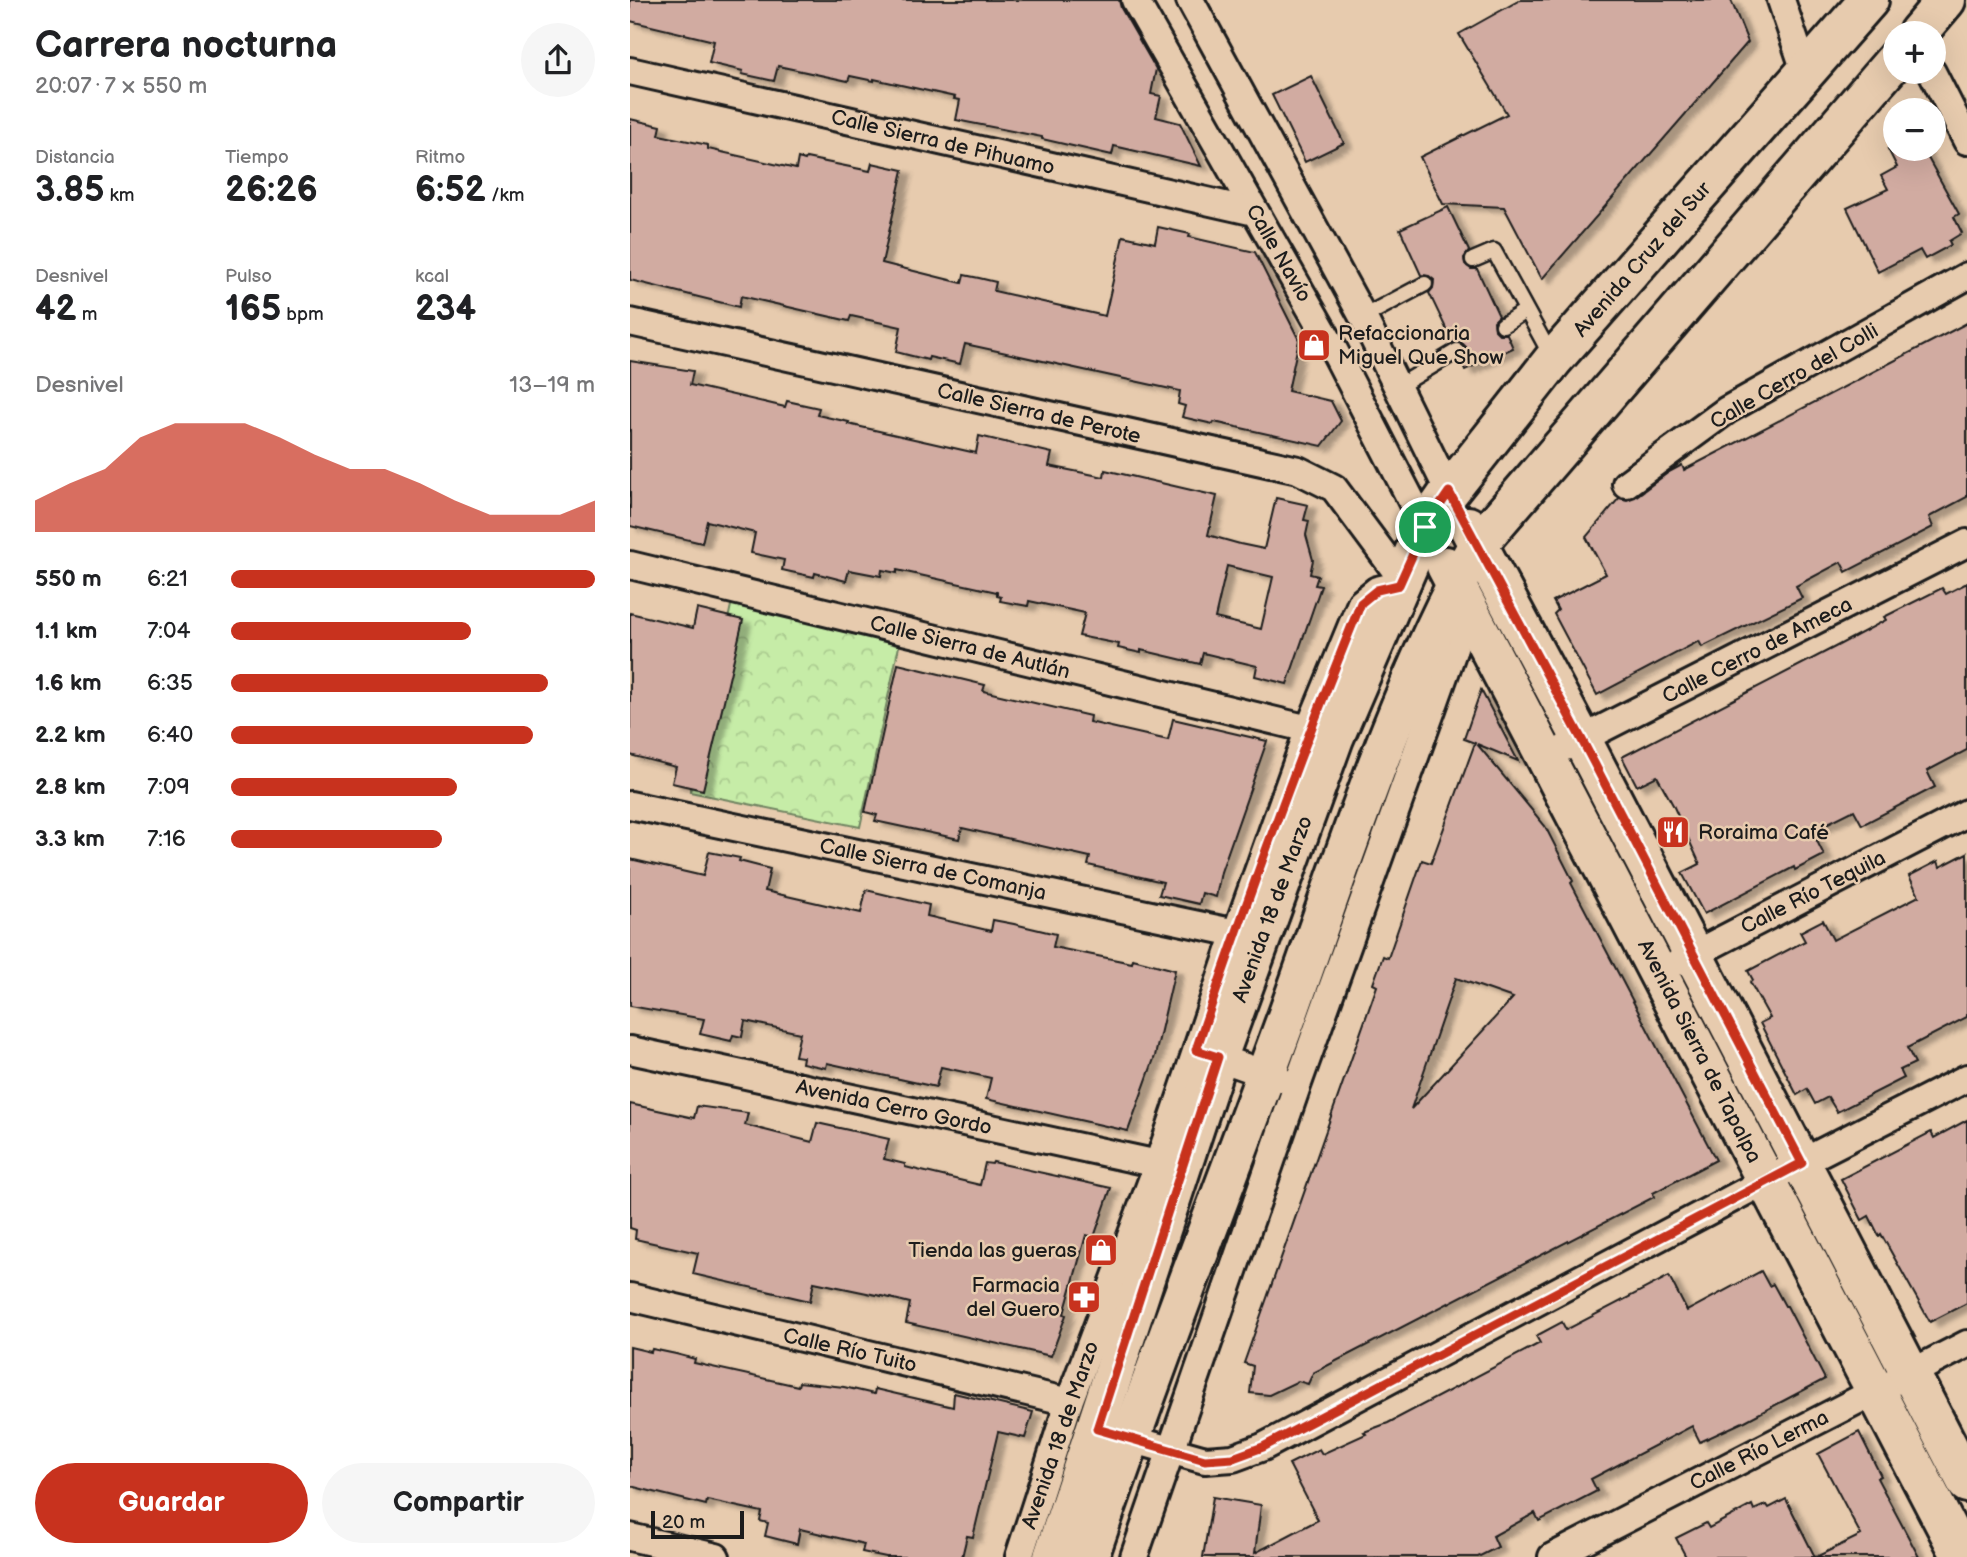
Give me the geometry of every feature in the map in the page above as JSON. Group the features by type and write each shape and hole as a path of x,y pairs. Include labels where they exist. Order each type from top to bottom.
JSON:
{"main road":[{"name":"Avenida Cruz del Sur","path":"1425,527 1449,492 1553,360 1869,0"},
{"path":"1451,593 1478,544 1883,74"},
{"name":"Calle Navío","path":"1449,492 1478,544"},
{"name":"Calle Navío","path":"1425,527 1451,593"},
{"name":"Avenida 18 de Marzo","path":"1089,1557 1113,1434 1207,1054 1334,738 1425,527"},
{"name":"Avenida Sierra de Tapalpa","path":"1478,544 1967,1483"},
{"name":"Avenida Sierra de Tapalpa","path":"1451,593 1548,757 1962,1557"},
{"name":"Avenida 18 de Marzo","path":"1053,1557 1282,1080 1382,755 1451,593"}],"street":[{"name":"Calle Navío","path":"1135,0 1335,349 1425,527"},
{"name":"Calle Navío","path":"1190,0 1363,317 1449,492"},
{"path":"1780,0 1805,74"},
{"name":"Calle Sierra de Pihuamo","path":"630,71 1255,212"},
{"path":"1938,84 1967,141"},
{"name":"Calle Cerro del Colli","path":"1626,484 1727,410 1967,276"},
{"name":"Calle Sierra de Perote","path":"630,322 1297,470 1334,488 1400,582"},
{"name":"Calle Cerro de Ameca","path":"1548,757 1967,543"},
{"name":"Calle Sierra de Autlán","path":"630,565 1309,729"},
{"name":"Avenida 18 de Marzo","path":"1019,1557 1069,1402 1158,1164 1207,1054 1236,933 1309,729 1361,603 1377,590 1400,582"},
{"name":"Calle Sierra de Comanja","path":"630,805 1236,933"},
{"name":"Calle Río Tequila","path":"1659,972 1967,813"},
{"name":"Avenida Cerro Gordo","path":"630,1050 1158,1164"},
{"path":"1207,1054 1282,1080"},
{"path":"1113,1434 1205,1460 1233,1458 1263,1447 1967,1078"},
{"name":"Avenida 18 de Marzo","path":"1134,1557 1170,1452 1282,1080"},
{"name":"Calle Río Tuito","path":"630,1297 1069,1402"},
{"name":"Calle Río Lerma","path":"1552,1557 1967,1344"},
{"path":"630,1537 716,1557"}],"lane":[{"path":"1473,260 1494,251 1553,360"},
{"path":"1363,317 1425,284"},
{"path":"1503,325 1525,311"},
{"path":"1399,386 1457,351"}],"green space":[{"path":"732,601 901,637 860,827 690,792"}],"building":[{"path":"630,0 1119,0 1156,69 1151,94 1161,96 1156,117 1180,123 1201,166 1114,146 1112,155 1042,137 956,120 960,100 954,99 955,97 874,79 850,76 848,81 778,66 774,81 742,74 743,71 709,63 714,41 630,21"},
{"path":"1520,0 1731,0 1748,42 1542,279 1504,207 1443,204 1420,157 1507,114 1459,34"},
{"path":"1311,76 1344,143 1305,162 1272,95"},
{"path":"630,119 661,126 659,135 796,169 798,158 806,158 870,171 872,163 903,170 882,263 962,283 964,275 996,282 994,291 1105,316 1123,236 1155,243 1158,227 1255,252 1299,340 1288,391 1331,401 1341,421 1322,446 1182,417 1185,406 1178,404 1180,391 965,344 960,364 929,357 928,360 896,352 901,327 851,316 849,321 741,296 739,307 630,280"},
{"path":"1894,161 1930,161 1959,214 1954,217 1962,233 1949,241 1951,245 1925,259 1920,250 1878,272 1847,208 1888,189 1881,176 1897,167"},
{"path":"1448,207 1469,251 1464,258 1465,264 1471,269 1477,269 1499,316 1494,321 1495,330 1499,334 1507,334 1513,348 1465,370 1461,360 1466,355 1466,347 1461,342 1453,343 1429,293 1434,280 1421,275 1400,229"},
{"path":"1967,323 1967,497 1929,517 1933,527 1846,572 1841,562 1796,586 1802,598 1702,647 1699,641 1597,695 1554,614 1558,610 1553,601 1606,574 1586,537 1619,498 1627,500 1635,497 1682,465 1684,470"},
{"path":"630,361 693,371 690,385 785,407 787,401 819,408 817,415 849,422 848,424 976,453 979,436 1052,453 1049,466 1104,477 1105,470 1217,496 1208,535 1240,544 1264,549 1276,498 1308,505 1304,520 1309,521 1306,535 1313,560 1310,574 1318,576 1315,585 1321,586 1287,684 1255,676 1257,666 1203,653 1200,664 1141,650 1141,653 1118,648 1119,644 1079,636 1085,613 1029,601 1028,606 1000,601 1001,597 997,596 997,592 897,570 897,573 882,570 881,576 849,570 846,581 815,573 814,577 782,570 784,560 751,553 755,533 707,521 702,543 630,526","holes":["1227,566 1273,577 1261,629 1215,618"]},
{"path":"1967,583 1967,750 1927,771 1935,787 1862,825 1854,810 1812,831 1824,855 1795,870 1794,867 1704,914 1682,873 1700,864 1673,805 1657,776 1637,786 1622,757 1886,620 1884,617 1942,588 1946,594"},
{"path":"697,609 743,620 703,790 672,783 676,767 630,755 630,613 693,628"},
{"path":"898,664 985,685 983,691 1090,716 1089,722 1168,740 1173,719 1267,741 1221,872 1216,897 1202,893 1199,904 1159,895 1163,882 1088,865 1090,857 962,828 959,839 875,821 877,815 865,812"},
{"path":"1481,690 1518,761 1477,744 1545,826 1573,881 1571,883 1716,1160 1653,1193 1654,1197 1313,1373 1308,1384 1298,1381 1269,1395 1250,1393 1253,1366 1244,1363 1377,986 1373,984 1383,956 1388,958 1422,860 1431,863 1475,743 1464,739","holes":["1456,978 1513,998 1411,1109"]},
{"path":"709,852 740,858 739,861 770,869 765,891 861,913 866,890 929,905 927,916 991,931 993,920 1014,924 1056,934 1053,947 1132,963 1133,959 1175,970 1155,1056 1128,1131 986,1099 991,1078 941,1067 936,1087 827,1063 826,1068 802,1063 803,1057 795,1056 800,1033 745,1021 742,1037 733,1035 731,1041 700,1034 704,1019 630,1006 630,859 703,876"},
{"path":"1967,853 1967,1017 1907,1048 1915,1063 1900,1070 1904,1078 1837,1112 1828,1097 1815,1104 1807,1089 1797,1095 1760,1023 1770,1018 1750,982 1753,980 1748,971 1805,941 1800,932 1823,920 1833,940 1919,896 1909,876 1938,861 1940,867"},
{"path":"630,1104 694,1118 697,1106 748,1113 745,1125 812,1142 817,1123 889,1139 884,1159 905,1164 905,1167 980,1185 985,1163 993,1162 1111,1188 1094,1237 1086,1235 1064,1314 1066,1315 1051,1356 906,1323 910,1303 886,1297 814,1282 810,1301 693,1274 698,1253 635,1239 636,1230 630,1228"},
{"path":"1967,1120 1967,1303 1930,1322 1881,1234 1879,1236 1869,1216 1862,1220 1841,1179 1931,1132 1934,1138"},
{"path":"1761,1271 1769,1286 1773,1284 1787,1306 1825,1379 1745,1421 1700,1442 1692,1426 1591,1479 1597,1491 1539,1521 1535,1513 1493,1536 1498,1547 1478,1557 1203,1557 1213,1497 1261,1505 1255,1553 1318,1520 1289,1464 1319,1449 1322,1454 1366,1434 1364,1432 1388,1423 1540,1343 1536,1336 1562,1322 1566,1330 1669,1276 1687,1311"},
{"path":"630,1347 676,1354 695,1359 694,1363 798,1386 799,1382 844,1387 874,1394 875,1389 953,1407 954,1393 1033,1412 1025,1438 998,1432 973,1537 967,1536 962,1557 886,1557 862,1552 864,1544 800,1529 797,1544 765,1536 768,1523 760,1521 762,1512 707,1500 706,1505 630,1486"},
{"path":"1859,1432 1881,1476 1877,1478 1919,1557 1816,1557 1861,1535 1818,1454"},
{"path":"1786,1499 1815,1557 1686,1557 1676,1538 1706,1523 1709,1528 1752,1505 1754,1510 1767,1505 1769,1508"}],"place":[{"name":"Refaccionaria Miguel Que Show","path":"1314,345"},
{"name":"Roraima Café","path":"1673,832"},
{"name":"Tienda las gueras","path":"1101,1250"},
{"name":"Farmacia del Guero","path":"1084,1297"}],"route":[{"path":"1449,492 1582,740 1802,1163 1263,1447 1233,1458 1205,1460 1097,1429 1218,1057 1196,1050 1309,729 1361,603 1377,590 1399,585 1425,527 1449,492"}]}
